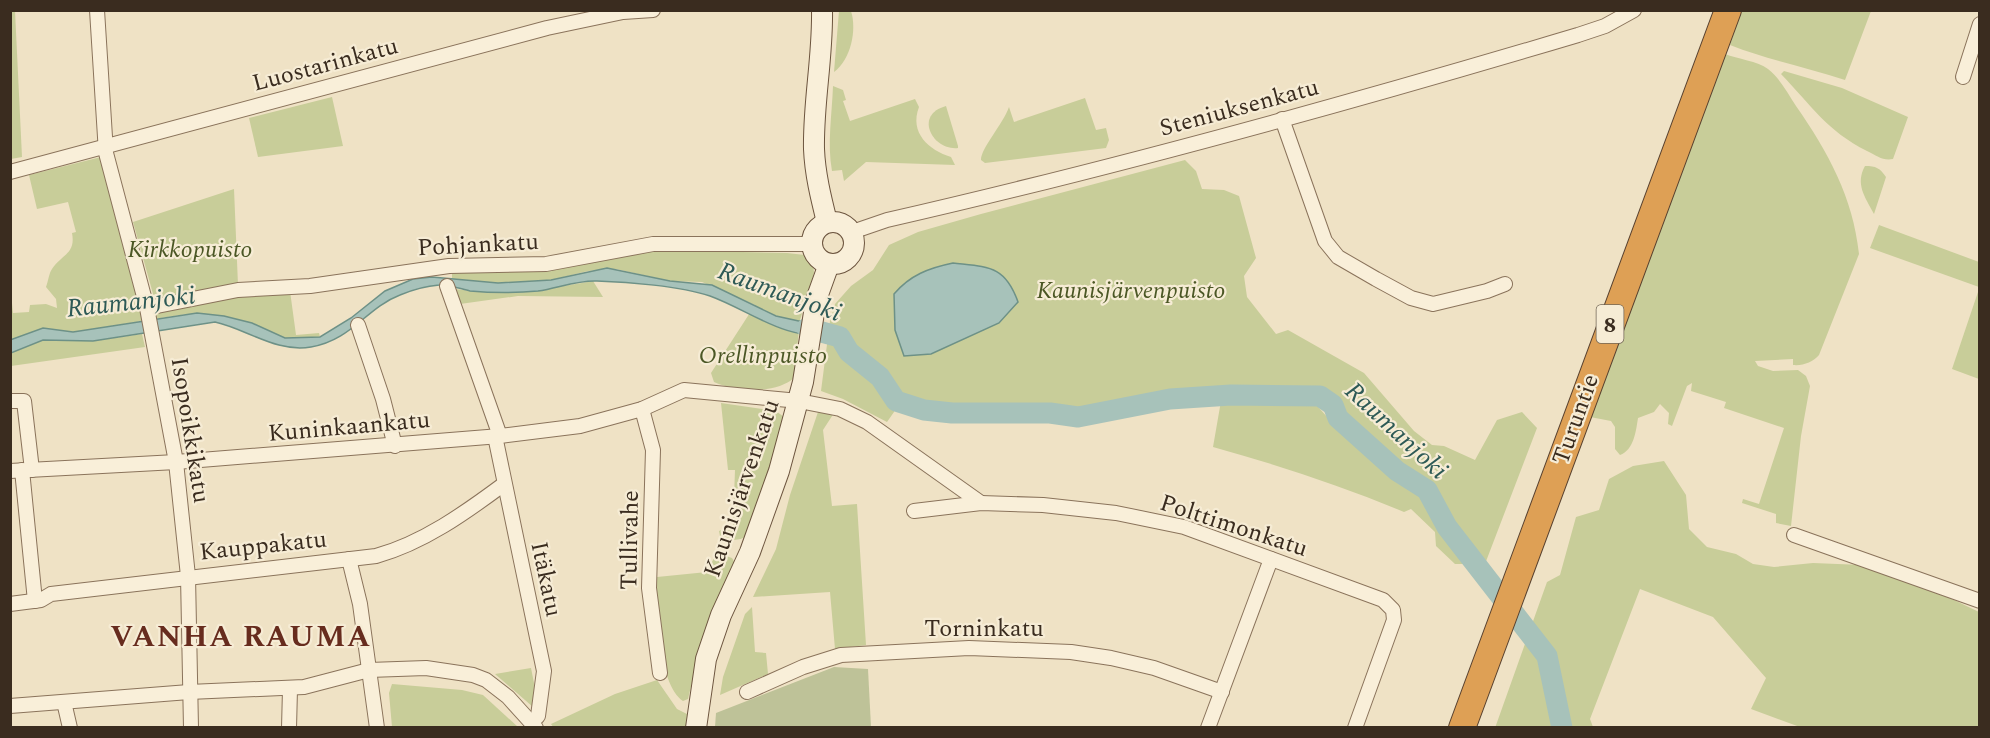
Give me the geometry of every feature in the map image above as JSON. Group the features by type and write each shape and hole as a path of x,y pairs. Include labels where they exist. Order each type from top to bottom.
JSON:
{"highway":[{"name":"Turuntie","path":"1462,728 1724,20"}],"main road":[{"path":"822,10 821,63 814,150 817,185 827,222"},
{"path":"827,222 840,222 852,231 855,242 851,255 843,262 829,264 818,258 812,244 814,233 827,222"},
{"name":"Kaunisjärvenkatu","path":"696,728 706,659 714,633 750,552 779,471 799,401 812,318 829,264"}],"street":[{"name":"Isopoikkikatu","path":"97,10 105,145 148,313 176,462 188,576 191,728"},
{"name":"Luostarinkatu","path":"10,172 547,28 623,12 653,10"},
{"name":"Steniuksenkatu","path":"852,231 887,220 1123,162 1282,119 1578,35 1634,10"},
{"path":"1963,76 1980,24"},
{"path":"1282,119 1324,241 1338,258 1411,298 1433,304 1487,291 1505,284"},
{"name":"Pohjankatu","path":"148,313 238,290 310,286 449,266 546,264 653,244 812,244"},
{"name":"Itäkatu","path":"447,286 497,436 504,484 544,671 538,716 534,725"},
{"path":"358,325 396,446"},
{"name":"Kuninkaankatu","path":"22,470 176,462 396,446 580,426 642,409 684,390 799,401"},
{"path":"17,401 35,601"},
{"path":"799,401 840,409 867,423 981,503"},
{"name":"Tullivahe","path":"642,409 653,450 649,588 660,673"},
{"name":"Kauppakatu","path":"10,604 35,601 51,594 188,576 376,556 407,546 458,517 504,484"},
{"name":"Polttimonkatu","path":"914,511 981,503 1043,505 1116,513 1184,527 1383,600 1393,610 1394,620 1355,728"},
{"path":"1794,535 1980,601"},
{"path":"349,559 360,604 377,728"},
{"path":"1208,728 1271,559"},
{"name":"Torninkatu","path":"747,692 803,667 834,657 969,648 1071,652 1111,658 1154,668 1222,692"},
{"path":"10,706 189,692 290,689 369,670 426,668 473,675 497,687 534,725"},
{"path":"289,728 290,689"},
{"path":"64,702 70,728"}],"green space":[{"path":"10,11 15,11 22,157 11,159"},
{"path":"839,11 851,11 853,35 845,60 834,72"},
{"path":"1741,11 1871,11 1845,80 1730,45"},
{"path":"1725,54 1764,66 1784,86 1837,176 1851,213 1859,254 1819,355 1811,362 1800,365 1793,365 1793,359 1755,361 1758,366 1773,371 1798,370 1806,376 1810,386 1801,436 1791,526 1776,523 1776,514 1742,503 1743,499 1759,504 1784,428 1724,408 1726,402 1691,391 1692,383 1687,386 1672,426 1668,424 1669,413 1660,404 1654,412 1638,418 1631,445 1625,453 1620,455 1615,449 1615,427 1611,421 1590,417"},
{"path":"1784,71 1842,88 1908,117 1893,159 1877,156 1841,135 1820,117 1781,74"},
{"path":"833,86 843,90 846,100 843,101 850,121 915,99 919,107 917,125 923,139 935,150 951,157 955,165 866,162 844,181 842,170 832,171 830,139"},
{"path":"332,97 343,146 258,157 249,118"},
{"path":"1085,98 1096,130 1106,128 1109,140 1106,148 985,163 981,160 1009,107 1014,122"},
{"path":"946,106 958,148 941,144 930,132 930,117"},
{"path":"101,157 143,321 73,332 43,328 11,340 11,293 13,313 29,312 30,305 46,304 57,308 56,299 46,287 51,271 70,250 73,240 72,233 76,232 68,202 37,209 29,175"},
{"name":"Kaunisjärvenpuisto","path":"1185,160 1196,171 1202,189 1224,190 1239,196 1256,258 1244,276 1247,297 1276,334 1288,330 1364,373 1414,431 1432,445 1444,446 1475,460 1497,420 1522,412 1537,428 1485,564 1441,511 1430,485 1398,467 1366,431 1347,422 1340,400 1329,392 1295,389 1190,393 1084,412 932,408 901,394 887,422 843,399 821,391 830,321 835,304 851,286 873,270 889,245 918,232"},
{"path":"1865,166 1877,168 1886,177 1874,214 1861,185"},
{"name":"Kirkkopuisto","path":"234,189 238,285 155,301 133,222"},
{"path":"1879,225 1979,262 1979,287 1870,248"},
{"name":"Orellinpuisto","path":"654,250 787,253 805,255 813,262 814,273 800,320 794,378 777,387 756,390 733,388 714,382 711,373 755,305 702,282 670,281 616,269 588,271 551,280 498,283 452,279 452,270"},
{"path":"593,281 603,297 518,296 460,304 455,289 490,292 524,291"},
{"path":"1979,289 1979,379 1952,369"},
{"path":"290,291 296,335 319,333 320,337 285,338 252,323 210,314 187,314 154,319 152,309 220,296"},
{"path":"142,334 145,347 11,366 10,353 43,340 93,341"},
{"path":"1267,399 1313,401 1335,426 1380,466 1423,496 1443,532 1466,564 1455,564 1436,546 1435,532 1411,509 1404,512 1310,476 1213,447 1221,401"},
{"path":"721,403 776,411 784,417 776,456 746,536 737,540 720,536 719,531 733,525 735,470 728,470"},
{"path":"819,409 834,413 823,430 832,506 857,504 866,645 835,649 830,592 753,597 776,549 790,495"},
{"path":"1664,461 1686,495 1689,529 1707,547 1736,554 1753,564 1774,567 1813,563 1862,565 1927,587 1979,612 1979,727 1800,727 1751,709 1766,678 1713,617 1640,589 1590,719 1593,727 1495,728 1547,582 1560,575 1576,517 1599,510 1609,479 1633,466"},
{"path":"720,554 732,558 735,563 702,640 688,699 683,701 668,679 663,662 658,624 657,577 707,572 715,556"},
{"path":"752,607 755,652 766,653 768,674 720,695 723,677 745,614"},
{"path":"834,667 868,669 871,727 715,727 716,713"},
{"path":"531,668 537,698 533,707 495,674"},
{"path":"657,680 677,709 687,714 686,727 554,728 551,724 615,694"},
{"path":"392,684 462,690 483,695 518,727 392,727 389,693"}],"water":[{"path":"953,263 986,267 1001,274 1013,290 1018,302 999,323 931,354 904,356 895,330 894,294 920,273"},
{"path":"607,268 670,281 712,285 776,316 826,327 833,334 800,334 769,324 725,302 698,293 654,285 590,281 521,292 470,291 443,285 424,287 388,301 337,338 311,347 298,348 274,344 215,322 93,341 43,340 11,353 10,340 43,328 73,332 197,313 224,316 252,323 285,338 320,337 351,318 385,291 413,279 432,277 498,283 551,280"}],"waterway":[{"name":"Raumanjoki","path":"807,328 840,337 849,352 880,377 896,401 924,410 952,413 1050,413 1078,417 1170,399 1231,395 1320,396 1333,405 1338,418 1397,471 1427,490 1447,527 1547,656 1562,728"}],"district":[{"name":"VANHA RAUMA","path":"241,636"}]}
